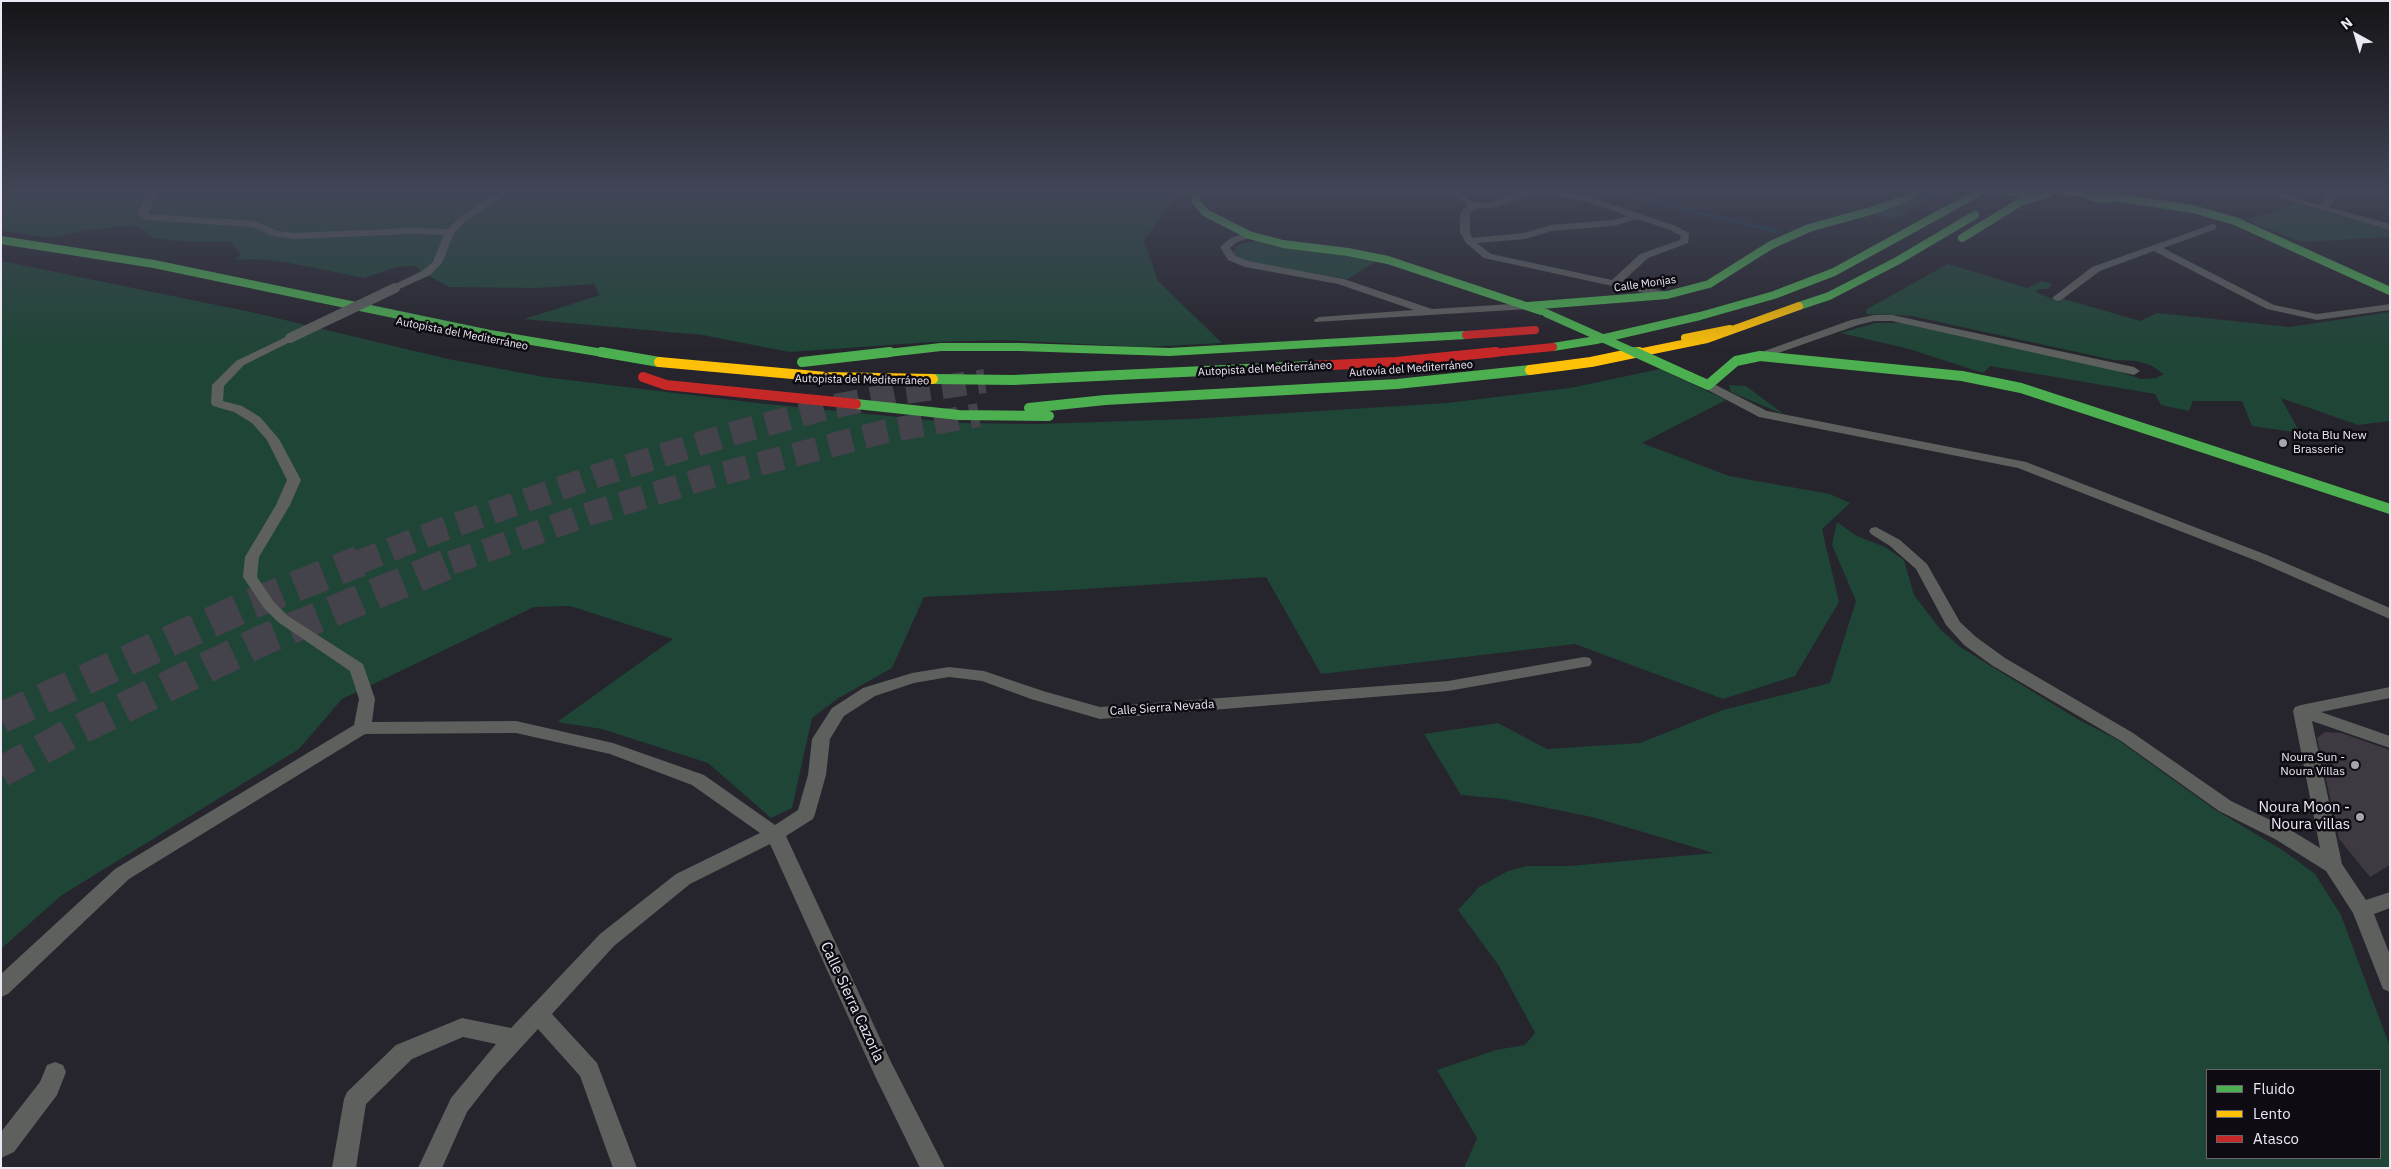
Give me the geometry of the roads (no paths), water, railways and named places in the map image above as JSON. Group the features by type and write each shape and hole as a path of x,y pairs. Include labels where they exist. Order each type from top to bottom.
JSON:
{"main road":[{"name":"Autopista del Mediterráneo","path":"24,244 154,264 551,345 746,372 826,377 1100,377 1396,362 1548,348 1625,332"},
{"path":"1281,244 1348,252 1388,260 1528,306 1708,385 1736,361 1760,356 1962,376 2022,388 2390,509"},
{"name":"Calle Monjas","path":"1528,306 1667,295 1709,284 1772,244"},
{"path":"1424,352 1697,307 1744,294 1816,268 1865,244"},
{"path":"1625,332 1728,308 1774,295 1834,272 1886,244"},
{"path":"1730,329 1804,305 1850,286 1930,244"},
{"path":"2287,244 2390,291"},
{"path":"1680,308 1697,307"},
{"path":"307,314 346,322"},
{"path":"654,360 730,364 799,363 913,349 966,346 1169,352 1552,332 1593,323"},
{"name":"Autovía del Mediterráneo","path":"1028,408 1105,400 1397,384 1488,376 1591,362 1707,339 1730,329"},
{"name":"Autopista del Mediterráneo","path":"1072,391 1374,376 1532,364 1730,329"},
{"path":"1397,384 1432,386 1506,380 1632,363 1690,351 1772,329"},
{"name":"Autovía del Mediterráneo","path":"1016,378 1135,367 1424,352 1625,332"},
{"path":"1579,376 1610,370 1632,363"},
{"name":"Autopista del Mediterráneo","path":"873,394 780,390 639,377 666,385 959,415 1086,414"}],"street":[{"path":"362,728 368,699 357,668 283,619 269,605 250,576 252,557 283,505 294,480 273,439 256,420 238,409 217,403 218,386 234,368 290,338 426,273 437,263 445,244"},
{"path":"1229,244 1225,247 1232,258 1245,264 1340,281 1432,313"},
{"path":"1472,244 1488,256 1667,295"},
{"path":"1614,284 1644,256 1675,244"},
{"path":"2057,298 2096,269 2155,248 2161,244"},
{"path":"2155,248 2271,306 2298,313 2317,317 2390,307"},
{"path":"1319,320 1528,306"},
{"path":"1760,356 1855,322 1874,318 1892,318 2134,371"},
{"path":"1708,385 1763,414 2021,465 2262,558 2390,614"},
{"path":"1876,531 1895,543 1922,567 1954,625 1970,641 1999,662 2127,737 2225,806 2282,834 2333,866"},
{"name":"Calle Sierra Nevada","path":"430,1168 459,1106 488,1068 607,940 683,879 736,851 775,834 806,814 817,775 821,739 838,712 869,692 912,678 949,672 984,676 1036,695 1100,713 1448,686 1584,662"},
{"path":"2301,711 2390,692"},
{"path":"2301,711 2333,866 2362,910 2390,983"},
{"path":"2301,711 2390,742"},
{"path":"1,988 122,874 362,728 516,727 613,749 698,780 775,834"},
{"name":"Calle Sierra Cazorla","path":"775,834 883,1069 933,1168"},
{"path":"2362,910 2390,900"},
{"path":"538,1014 589,1070 625,1168"},
{"path":"344,1168 355,1099 404,1052 462,1027 515,1038"},
{"path":"1,1147 6,1144 49,1088 55,1072"}],"tunnel":[{"path":"357,563 438,531 596,476 731,434 830,407 906,392 985,381"},
{"path":"451,563 592,513 709,477 887,431 979,415"},
{"path":"1,718 251,604 360,561"},
{"path":"1,772 70,734 263,640 455,561"}],"place":[{"name":"Nota Blu New Brasserie","path":"2283,443"},
{"name":"Noura Sun - Noura Villas","path":"2355,765"},
{"name":"Noura Moon - Noura villas","path":"2360,817"}]}
